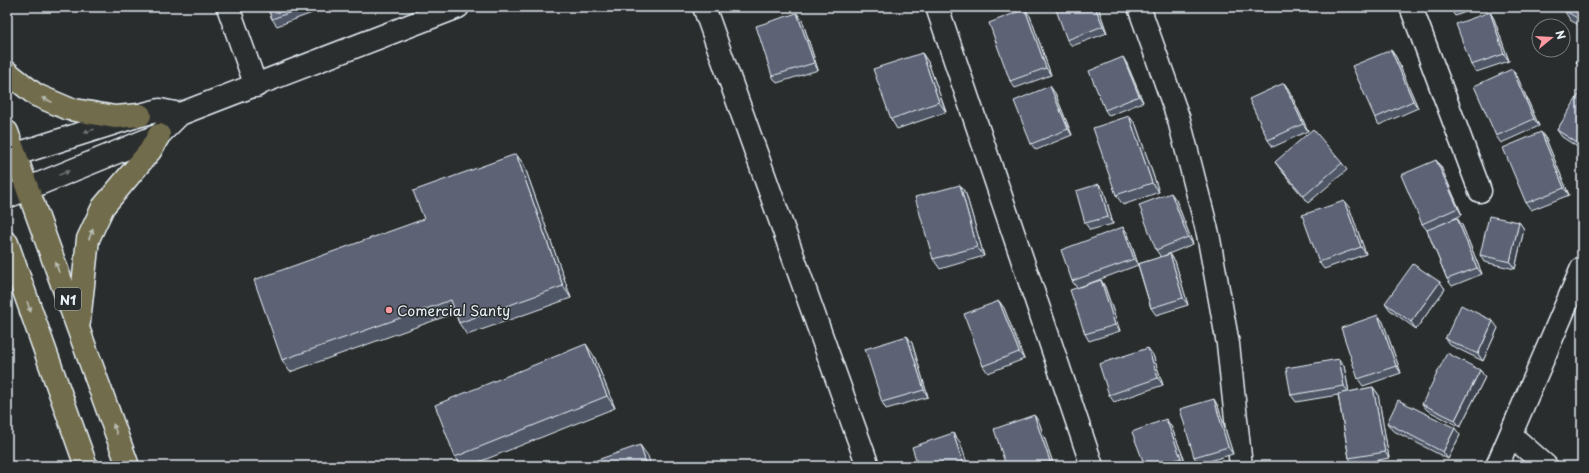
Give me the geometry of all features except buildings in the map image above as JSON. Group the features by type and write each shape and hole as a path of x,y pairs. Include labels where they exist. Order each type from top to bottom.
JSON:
{"main road":[{"path":"7,72 36,95 69,109 115,117 140,115"},
{"name":"N1","path":"7,132 11,156 28,187 128,466"},
{"path":"79,328 88,239 103,206 150,151 159,135"},
{"path":"7,243 14,280 86,466"}],"street":[{"path":"228,7 256,86"},
{"path":"7,197 28,187 159,135 180,114 458,7"},
{"path":"704,7 868,466"},
{"path":"937,7 1092,466"},
{"path":"1139,7 1179,120 1208,234 1228,344 1241,466"},
{"path":"1411,7 1480,191"},
{"path":"11,156 160,110 180,114"},
{"path":"1497,466 1582,268"},
{"path":"1511,435 1546,466"}],"place":[{"name":"Comercial Santy","path":"389,310"}]}
